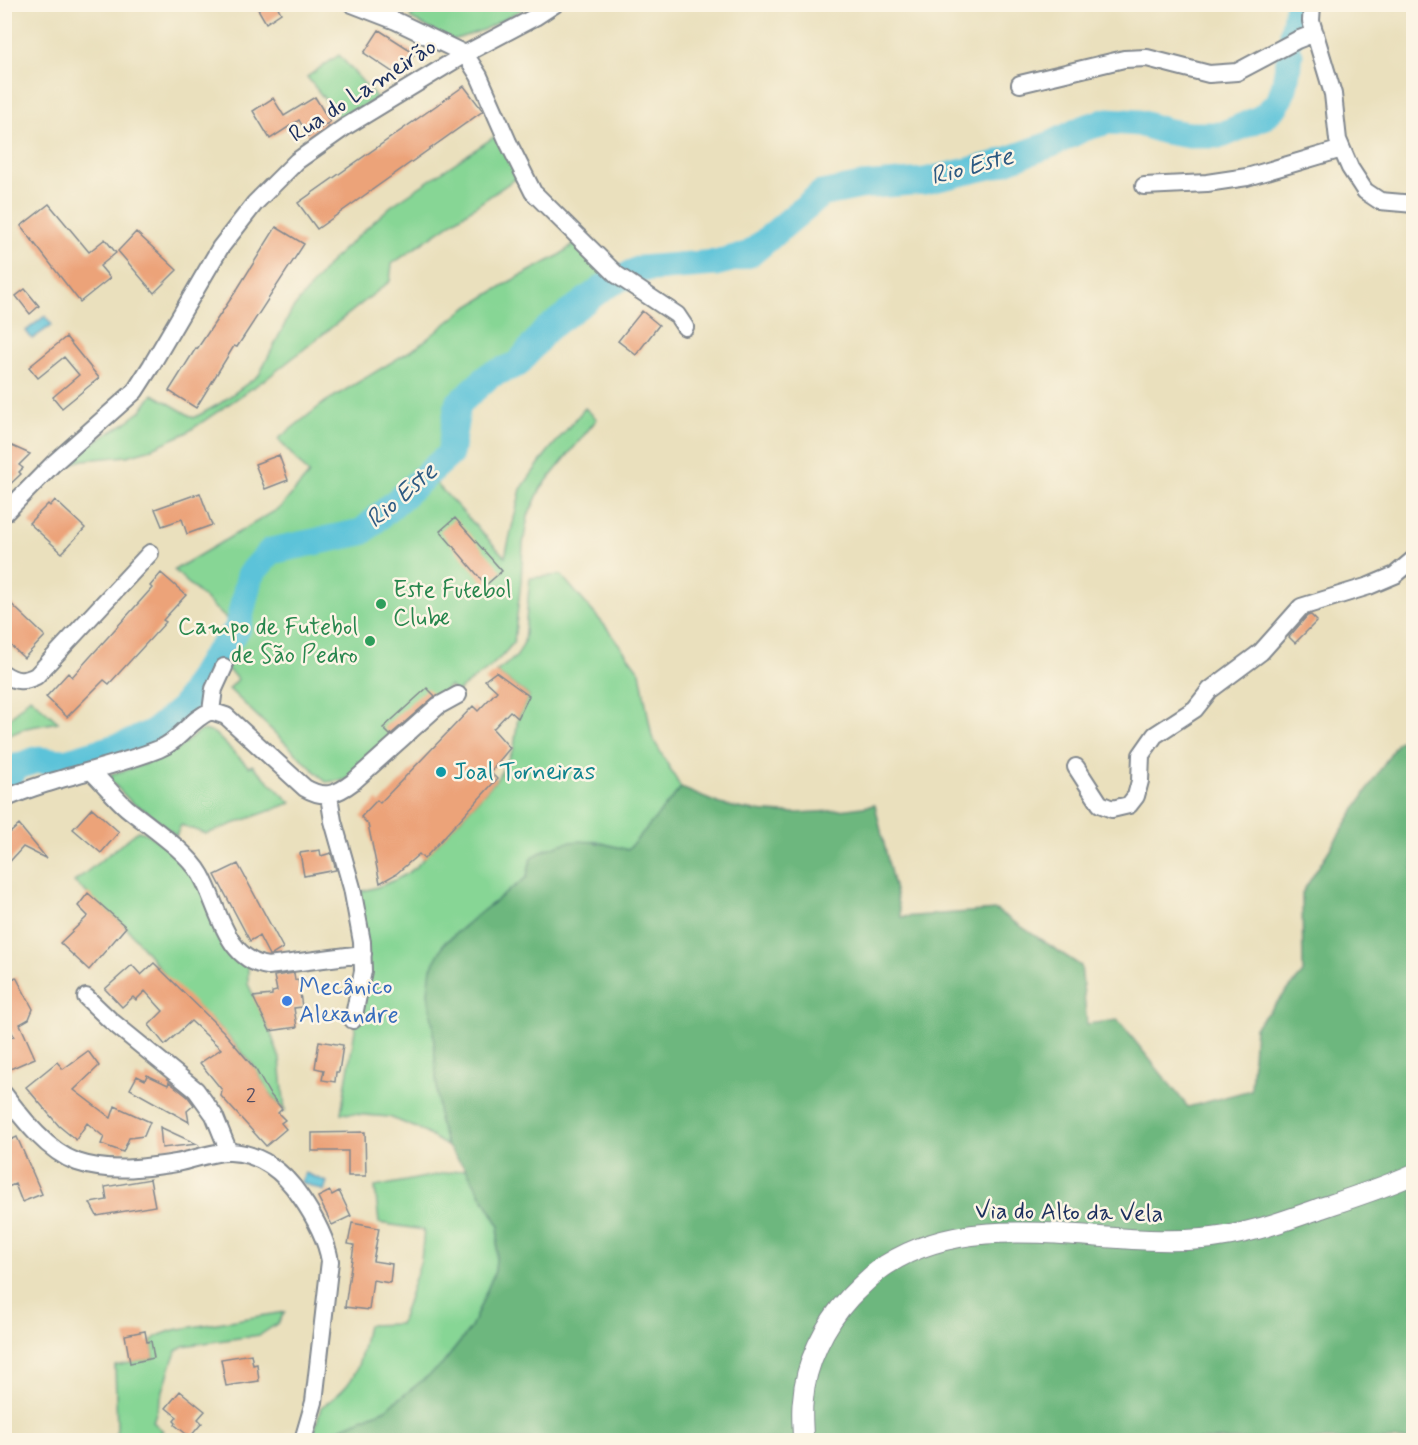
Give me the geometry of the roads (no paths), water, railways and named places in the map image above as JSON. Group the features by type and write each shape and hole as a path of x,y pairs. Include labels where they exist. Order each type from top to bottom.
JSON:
{"main road":[{"name":"Via do Alto da Vela","path":"803,1440 803,1398 812,1361 825,1332 842,1306 868,1279 884,1266 921,1246 958,1236 978,1234 1038,1234 1179,1241 1221,1237 1275,1225 1413,1174"}],"street":[{"path":"352,4 396,21 465,54 479,76 533,192 617,275 677,315 685,327"},
{"name":"Rua do Lameirão","path":"4,514 53,464 135,391 152,366 220,248 255,203 305,154 465,54 555,4"},
{"path":"1312,4 1311,21 1333,94 1338,140 1350,168 1365,191 1380,201 1413,204"},
{"path":"1020,84 1124,59 1147,58 1209,74 1237,72 1315,33"},
{"path":"1144,186 1207,183 1247,177 1342,149"},
{"path":"4,674 20,681 36,676 150,553"},
{"path":"1076,766 1100,804 1112,809 1129,805 1136,796 1140,781 1141,755 1155,735 1194,709 1210,690 1261,652 1301,607 1369,586 1395,575 1413,559"},
{"path":"211,711 214,689 224,667"},
{"path":"4,798 163,748 175,740 195,719 211,711 226,716 305,788 316,795 329,796 342,791 438,706 458,695"},
{"path":"92,772 125,806 190,860 206,885 217,915 237,949 246,959 257,965 268,966 363,954"},
{"path":"329,796 333,821 352,888 363,954 363,971 353,1020"},
{"path":"86,997 118,1027 196,1090 214,1115 229,1152"},
{"path":"4,1094 33,1129 50,1145 76,1161 93,1166 131,1168 229,1152 256,1158 270,1164 282,1174 309,1209 327,1245 330,1262 314,1402 303,1440"}],"water":[{"path":"45,316 52,325 32,339 26,331"},
{"path":"305,1173 327,1182 324,1191 301,1182"}],"waterway":[{"name":"Rio Este","path":"1293,34 1298,4"},
{"name":"Rio Este","path":"625,277 640,269 716,263 750,254 821,194 861,186 925,181 994,165 1052,144 1084,128 1108,121 1139,123 1189,135 1222,135 1263,117 1277,104 1284,88 1290,55"},
{"name":"Rio Este","path":"4,786 16,767 36,760 65,762 130,743 155,731 183,708 213,658 237,630 250,575 271,551 362,532 450,454 458,404 490,375 518,364 546,330 604,287 616,281"}],"place":[{"name":"Este Futebol Clube","path":"381,604"},
{"name":"Campo de Futebol de São Pedro","path":"370,641"},
{"name":"Joal Torneiras","path":"441,772"},
{"name":"Mecânico Alexandre","path":"287,1001"}]}
